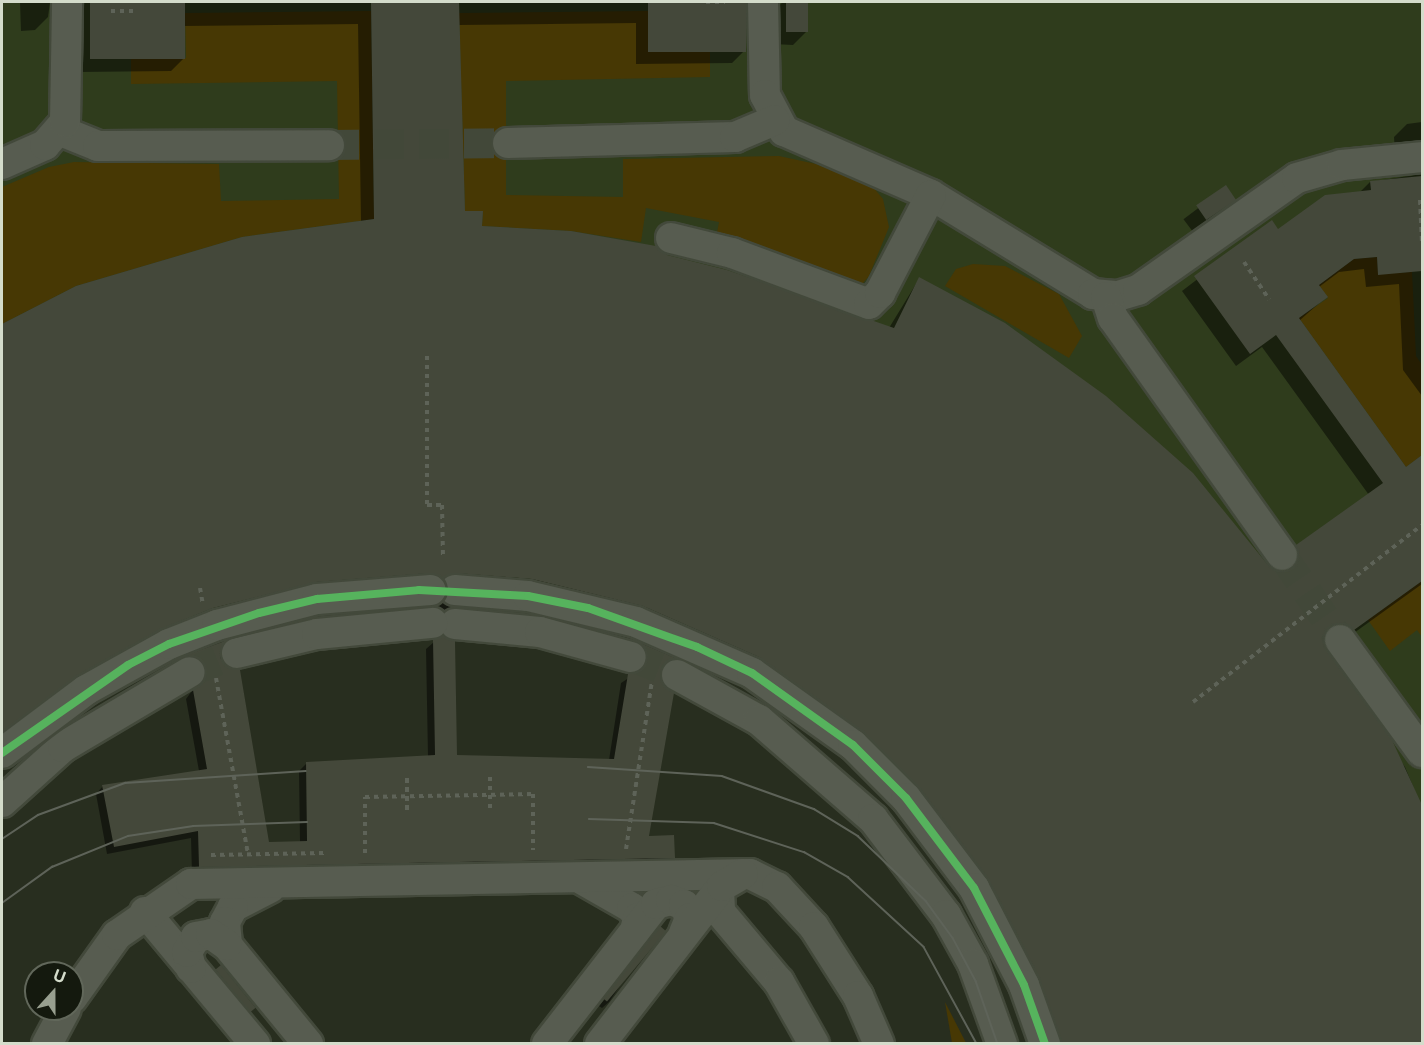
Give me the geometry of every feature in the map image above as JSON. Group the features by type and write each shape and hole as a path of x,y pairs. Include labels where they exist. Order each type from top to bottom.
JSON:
{"street":[{"path":"2,164 36,150 61,131 69,100 67,2"},
{"path":"763,2 765,95 775,120 796,140 931,195 988,226 1067,281 1106,297 1138,290 1297,178 1342,165 1422,157"},
{"path":"508,143 735,137 775,120"},
{"path":"61,131 98,146 329,145"},
{"path":"671,238 732,254 869,304 880,293 931,195"},
{"path":"1106,297 1113,318 1282,555"},
{"path":"2,753 94,685 217,625 317,599 443,590 528,596 636,622 752,674 853,745 906,798 974,888 1024,985 1045,1044"},
{"path":"237,653 317,634 444,623 540,632 631,657"},
{"path":"1340,640 1422,752"},
{"path":"2,802 63,747 203,673"},
{"path":"665,676 759,720 873,819 946,915 973,964 1002,1044"},
{"path":"577,878 632,908 638,918 635,931"},
{"path":"84,981 117,935 145,912 191,884 285,885 577,878 731,882 769,880 814,927 853,988 879,1044"},
{"path":"581,999 606,1035 684,933 731,882"},
{"path":"731,882 720,912 779,982 814,1044"},
{"path":"227,945 225,922 240,900 285,885"},
{"path":"547,1044 656,904 671,900 688,910 684,933"},
{"path":"145,912 248,1036 274,1002"},
{"path":"191,968 187,952 196,937 211,934 227,945 308,1044"},
{"path":"47,1044 59,1021"}],"path":[{"path":"706,2 725,2"},
{"path":"111,11 137,11"},
{"path":"1420,200 1422,243"},
{"path":"1244,262 1269,299"},
{"path":"427,356 427,505 442,505 443,558"},
{"path":"1193,702 1422,525"},
{"path":"200,588 203,610"},
{"path":"203,673 248,854"},
{"path":"626,849 665,676"},
{"path":"490,777 490,811"},
{"path":"406,778 407,813"},
{"path":"365,853 365,797 407,796 533,794 533,850"}],"shaded area":[{"path":"2,2 1422,2 1422,1043 1052,1043 1007,934 809,705 531,590 260,607 2,746"},
{"path":"371,11 374,219 242,237 76,286 2,324 2,187 49,167 74,162 219,164 221,201 339,199 337,81 131,84 131,59 186,58 185,13"},
{"path":"648,11 649,52 710,51 710,77 506,81 506,195 623,197 623,159 779,156 816,164 873,187 883,199 889,227 869,276 857,290 716,238 719,222 646,208 641,242 571,231 482,226 483,211 465,211 459,13"},
{"path":"1377,257 1378,274 1412,272 1416,356 1422,365 1422,455 1406,467 1299,318 1328,298 1319,285 1354,259"},
{"path":"973,264 1005,266 1059,294 1082,336 1069,358 945,286 956,269"},
{"path":"1422,581 1422,637 1417,630 1390,651 1368,620"},
{"path":"945,1002 964,1039 966,1043 952,1043"}],"building":[{"path":"90,2 185,2 185,59 90,59"},
{"path":"371,2 459,2 465,211 483,211 482,226 571,231 656,246 667,255 727,270 894,328 919,277 1005,323 1106,396 1193,473 1268,565 1283,572 1297,563 1296,545 1383,483 1276,335 1250,354 1194,276 1272,220 1278,229 1325,195 1371,190 1370,181 1422,176 1422,271 1378,275 1377,257 1354,259 1319,285 1328,297 1299,318 1406,467 1422,455 1422,581 1354,630 1346,624 1330,626 1323,641 1392,740 1422,805 1422,1044 1062,1044 1039,977 988,878 920,788 865,733 759,657 643,606 532,579 456,573 443,578 430,573 316,582 213,608 161,629 78,675 2,732 2,324 76,286 242,237 374,219"},
{"path":"648,2 746,2 746,52 648,52"},
{"path":"786,2 808,2 808,32 786,32"},
{"path":"1226,185 1236,200 1206,220 1196,205"},
{"path":"443,636 455,641 457,755 614,759 628,674 643,670 648,661 638,642 675,658 660,675 674,693 649,836 674,835 675,858 199,867 198,831 114,847 102,785 207,769 193,690 207,671 199,657 187,655 225,641 220,658 240,670 269,842 307,841 306,762 435,755 433,640"},
{"path":"660,926 666,931 607,1002 601,996"},
{"path":"221,965 256,1008 250,1012 216,969"}],"tunnel":[{"path":"329,145 508,143"},
{"path":"1282,555 1340,640"},
{"path":"190,672 237,653"},
{"path":"631,657 677,675"}],"tram line":[{"path":"588,767 722,776 814,809 858,836 926,901 953,938 976,981 998,1044"},
{"path":"2,839 38,815 125,783 306,771"},
{"path":"589,819 714,823 804,852 848,877 924,947 977,1044"},
{"path":"2,903 52,867 128,836 193,826 307,822"}],"cycle path":[{"path":"2,753 128,665 169,644 259,613 317,599 419,590 528,596 588,608 697,647 752,673 853,745 906,798 974,888 1024,985 1045,1044"}]}
